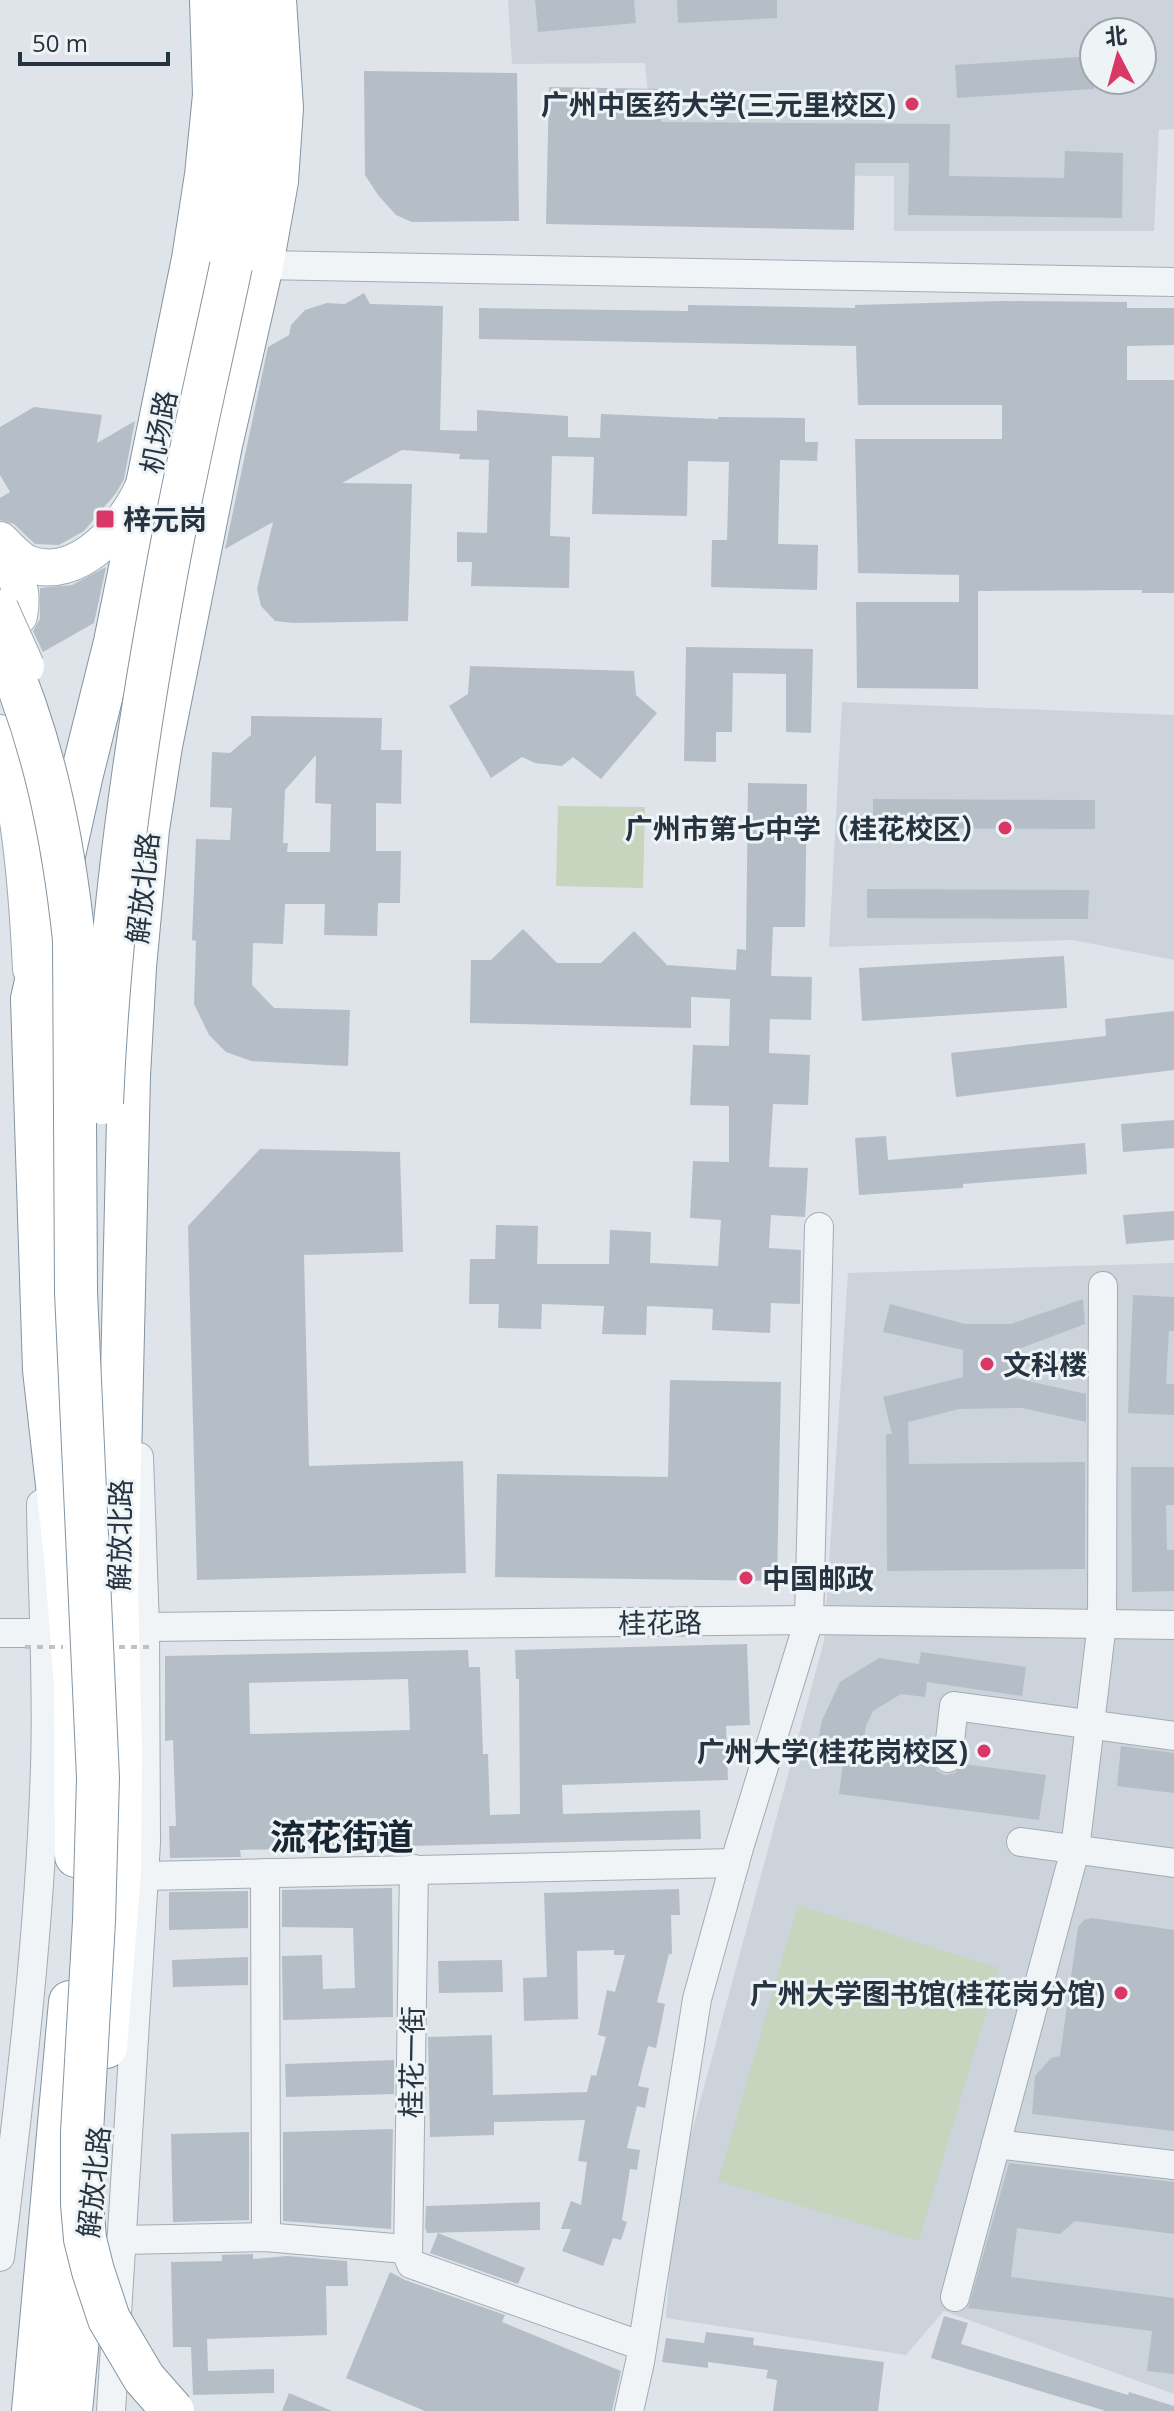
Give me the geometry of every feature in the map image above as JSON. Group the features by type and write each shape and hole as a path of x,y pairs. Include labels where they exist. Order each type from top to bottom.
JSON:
{"highway":[{"name":"机场路","path":"32,999 115,642 193,259 214,95 211,0"},
{"path":"115,642 117,655 133,672 147,675 160,673 177,660 221,445 246,265 239,211 243,155 245,0"},
{"path":"83,1496 103,1069 124,842 163,592 246,265 281,142 281,73 275,0"},
{"path":"0,642 30,714 52,791 60,828 74,940 76,1292 98,1778 94,1921 80,2168 84,2227 93,2271 109,2319 144,2378 173,2411"},
{"name":"解放北路","path":"71,2411 118,1919 121,1752 117,1588 133,984 148,829 177,660"},
{"path":"32,999 73,969 94,965 116,969 126,974 133,984"},
{"name":"解放北路","path":"32,999 49,1424 75,1685 76,1888 65,2064 33,2411"}],"main road":[{"path":"0,540 27,564 40,567 85,557 115,532 127,517 152,465"},
{"path":"0,549 19,585 22,599 19,616 0,629"},
{"path":"0,608 44,717 71,814 79,858 86,938 91,1410 96,1470 117,1588"},
{"path":"0,733 22,847 32,999"}],"street":[{"path":"246,265 1174,282"},
{"path":"111,2411 145,1876 147,1795 145,1627 127,1152"},
{"path":"629,2411 697,1999 809,1620 819,1227"},
{"path":"955,2297 1075,1850 1102,1623 1103,1286"},
{"path":"0,2257 18,2099 46,1753 41,1478 49,1424"},
{"name":"桂花路","path":"145,1627 809,1620 1174,1625"},
{"path":"0,1633 46,1633"},
{"path":"948,1758 954,1706 1174,1736"},
{"path":"1021,1842 1174,1863"},
{"path":"145,1876 735,1863"},
{"name":"桂花一街","path":"408,2256 414,1869"},
{"path":"265,1873 266,2226"},
{"path":"996,2144 1174,2165"},
{"path":"121,2240 265,2237 405,2249 411,2264 642,2346"}],"shaded area":[{"name":"广州中医药大学(三元里校区)","path":"508,0 1174,0 1174,129 1159,130 1154,231 894,231 894,176 656,174 645,63 512,64"},
{"name":"广州市第七中学（桂花校区）","path":"842,702 1174,715 1174,960 1073,940 829,947"},
{"name":"广州大学(桂花岗校区)","path":"1174,1263 1174,2394 944,2311 906,2355 666,2318 676,2191 824,1641 848,1273"}],"green space":[{"path":"558,806 645,807 643,888 556,886"},
{"path":"798,1905 999,1968 919,2241 718,2181"}],"building":[{"path":"535,0 634,0 636,23 538,32"},
{"path":"677,0 777,0 777,18 678,23"},
{"path":"1078,57 1078,90 957,98 955,65"},
{"path":"364,71 517,73 519,221 412,222 396,215 365,175"},
{"path":"549,87 661,89 661,122 950,124 949,176 1064,178 1065,151 1123,153 1122,218 908,215 909,163 855,163 854,230 546,224"},
{"path":"364,293 370,304 443,306 440,430 477,431 477,410 568,416 568,437 600,438 601,414 718,419 805,418 805,442 818,442 817,461 780,460 778,544 818,545 817,590 711,587 712,540 727,540 729,462 688,461 687,516 592,514 594,457 552,456 550,536 570,537 569,588 471,586 472,562 457,562 457,532 487,533 489,460 459,459 460,454 402,450 342,483 412,484 408,621 275,621 261,606 257,589 273,522 225,549 268,347 289,335 291,325 305,310 327,303 345,304"},
{"path":"1127,302 1127,308 1174,308 1174,345 1127,346 1127,380 1174,380 1174,593 1142,593 1142,590 978,591 978,689 857,688 856,602 959,602 959,575 858,573 855,439 1002,439 1002,405 858,405 856,346 479,339 479,308 688,311 688,305 855,308 855,305"},
{"path":"34,407 102,415 97,443 135,421 124,479 116,493 84,531 59,545 35,544 14,524 0,520 0,498 10,492 0,475 0,427"},
{"path":"106,567 94,623 43,652 33,631 40,619 40,588 72,585"},
{"path":"686,647 813,649 811,733 786,732 786,674 733,673 732,732 716,732 716,762 684,761"},
{"path":"470,666 634,671 636,695 657,713 601,779 573,757 562,766 535,763 522,757 491,778 449,706 468,694"},
{"path":"251,716 382,718 381,750 402,750 401,804 376,803 376,851 401,851 400,903 378,903 377,936 324,935 325,904 285,904 283,944 253,943 252,985 274,1008 350,1010 348,1066 251,1061 226,1052 209,1035 194,1004 196,941 192,940 196,839 230,840 232,808 210,807 212,752 230,753 251,735","holes":["316,755 315,803 331,804 330,852 287,852 288,843 283,843 285,790"]},
{"path":"748,783 807,784 805,927 773,927 771,976 812,977 811,1020 770,1019 769,1053 810,1055 808,1105 773,1104 769,1167 808,1168 805,1217 771,1215 769,1248 801,1250 800,1304 771,1303 770,1333 712,1330 713,1309 647,1306 646,1335 602,1334 604,1306 542,1304 541,1329 498,1328 499,1304 469,1304 470,1259 495,1259 496,1225 538,1226 537,1264 609,1264 610,1230 651,1232 650,1263 718,1266 721,1220 690,1218 693,1161 729,1162 729,1106 690,1105 693,1045 729,1046 730,999 691,997 691,1028 470,1023 471,960 491,960 523,929 557,963 601,963 634,931 667,965 736,970 737,949 746,950"},
{"path":"873,799 1095,800 1095,829 873,828"},
{"path":"867,889 1089,890 1088,919 867,918"},
{"path":"1064,956 1067,1008 862,1021 859,968"},
{"path":"1174,1011 1174,1070 956,1097 951,1053 1106,1036 1105,1019"},
{"path":"1174,1120 1174,1148 1123,1152 1121,1124"},
{"path":"886,1136 888,1160 1085,1143 1087,1174 963,1184 963,1188 859,1195 855,1138"},
{"path":"260,1149 400,1152 403,1252 304,1255 309,1466 463,1461 466,1573 197,1580 188,1226"},
{"path":"1174,1211 1174,1240 1126,1244 1123,1215"},
{"path":"1133,1295 1174,1297 1174,1331 1169,1331 1166,1384 1174,1384 1174,1415 1128,1413"},
{"path":"1083,1299 1085,1324 1011,1352 1011,1377 1086,1394 1086,1422 1022,1408 959,1409 908,1422 909,1464 1085,1462 1085,1569 887,1571 886,1434 892,1434 883,1397 963,1377 963,1350 883,1332 890,1304 965,1324 1011,1324"},
{"path":"670,1380 781,1382 777,1581 495,1577 497,1474 668,1477"},
{"path":"1131,1467 1174,1467 1174,1505 1166,1505 1167,1550 1174,1550 1174,1591 1132,1592"},
{"path":"747,1644 750,1725 726,1726 728,1780 562,1785 563,1814 700,1810 701,1839 240,1850 241,1857 170,1858 169,1826 176,1826 173,1740 165,1741 165,1656 468,1650 469,1667 480,1667 483,1754 488,1754 490,1815 520,1814 519,1679 516,1679 515,1650","holes":["408,1679 410,1730 250,1734 249,1683"]},
{"path":"921,1652 1026,1667 1022,1696 927,1682 925,1697 901,1694 873,1711 866,1726 862,1751 932,1760 937,1771 945,1775 955,1773 963,1764 1046,1775 1039,1820 839,1794 846,1740 819,1736 822,1720 840,1682 879,1658 919,1664"},
{"path":"1121,1746 1174,1753 1174,1793 1117,1786"},
{"path":"392,1888 393,2017 283,2020 282,1956 322,1955 323,1989 355,1988 353,1928 282,1927 282,1890"},
{"path":"679,1889 680,1915 671,1915 672,1954 669,1954 657,2002 665,2004 660,2029 656,2048 648,2046 638,2086 649,2088 645,2108 637,2106 627,2148 640,2150 637,2170 630,2169 622,2220 627,2222 621,2240 613,2238 603,2266 562,2251 571,2229 561,2229 571,2201 581,2205 587,2162 578,2161 585,2120 494,2122 494,2135 430,2137 428,2037 492,2035 493,2095 587,2092 591,2075 596,2076 606,2037 598,2035 607,1990 615,1992 625,1955 614,1955 614,1950 577,1951 578,2019 524,2021 523,1978 547,1977 544,1893"},
{"path":"248,1891 248,1928 169,1930 169,1892"},
{"name":"广州大学图书馆(桂花岗分馆)","path":"1092,1918 1174,1930 1174,2131 1032,2114 1035,2076 1051,2058 1060,2056 1078,1927 1084,1920"},
{"path":"248,1957 248,1985 173,1987 172,1960"},
{"path":"502,1960 503,1992 439,1993 438,1961"},
{"path":"394,2060 394,2094 286,2097 285,2064"},
{"path":"393,2129 391,2229 283,2221 283,2132"},
{"path":"249,2132 249,2220 173,2222 171,2134"},
{"path":"1009,2163 1174,2182 1174,2234 1075,2221 1060,2234 1017,2228 1011,2277 1174,2298 1174,2374 1147,2371 1152,2331 968,2308"},
{"path":"540,2202 540,2230 427,2233 425,2228 426,2206"},
{"path":"438,2233 525,2268 518,2284 430,2253"},
{"path":"253,2254 253,2259 287,2256 347,2261 348,2286 326,2286 327,2335 207,2339 208,2371 274,2369 274,2393 193,2395 191,2347 173,2347 171,2262 222,2261 222,2255"},
{"path":"390,2272 505,2315 502,2322 621,2371 612,2411 425,2411 346,2378"},
{"path":"944,2316 968,2323 961,2344 1174,2406 1174,2411 1106,2411 931,2358"},
{"path":"706,2332 754,2338 753,2345 884,2362 878,2411 773,2411 777,2380 766,2378 768,2370 708,2362 708,2368 662,2362 666,2338 704,2343"},
{"path":"289,2393 332,2411 282,2411"}],"place":[{"name":"广州中医药大学(三元里校区)","path":"912,104"},
{"name":"梓元岗","path":"105,519"},
{"name":"广州市第七中学（桂花校区）","path":"1005,828"},
{"name":"文科楼","path":"987,1364"},
{"name":"中国邮政","path":"746,1578"},
{"name":"广州大学(桂花岗校区)","path":"984,1751"},
{"name":"广州大学图书馆(桂花岗分馆)","path":"1121,1993"}],"district":[{"name":"流花街道","path":"342,1836"}]}
